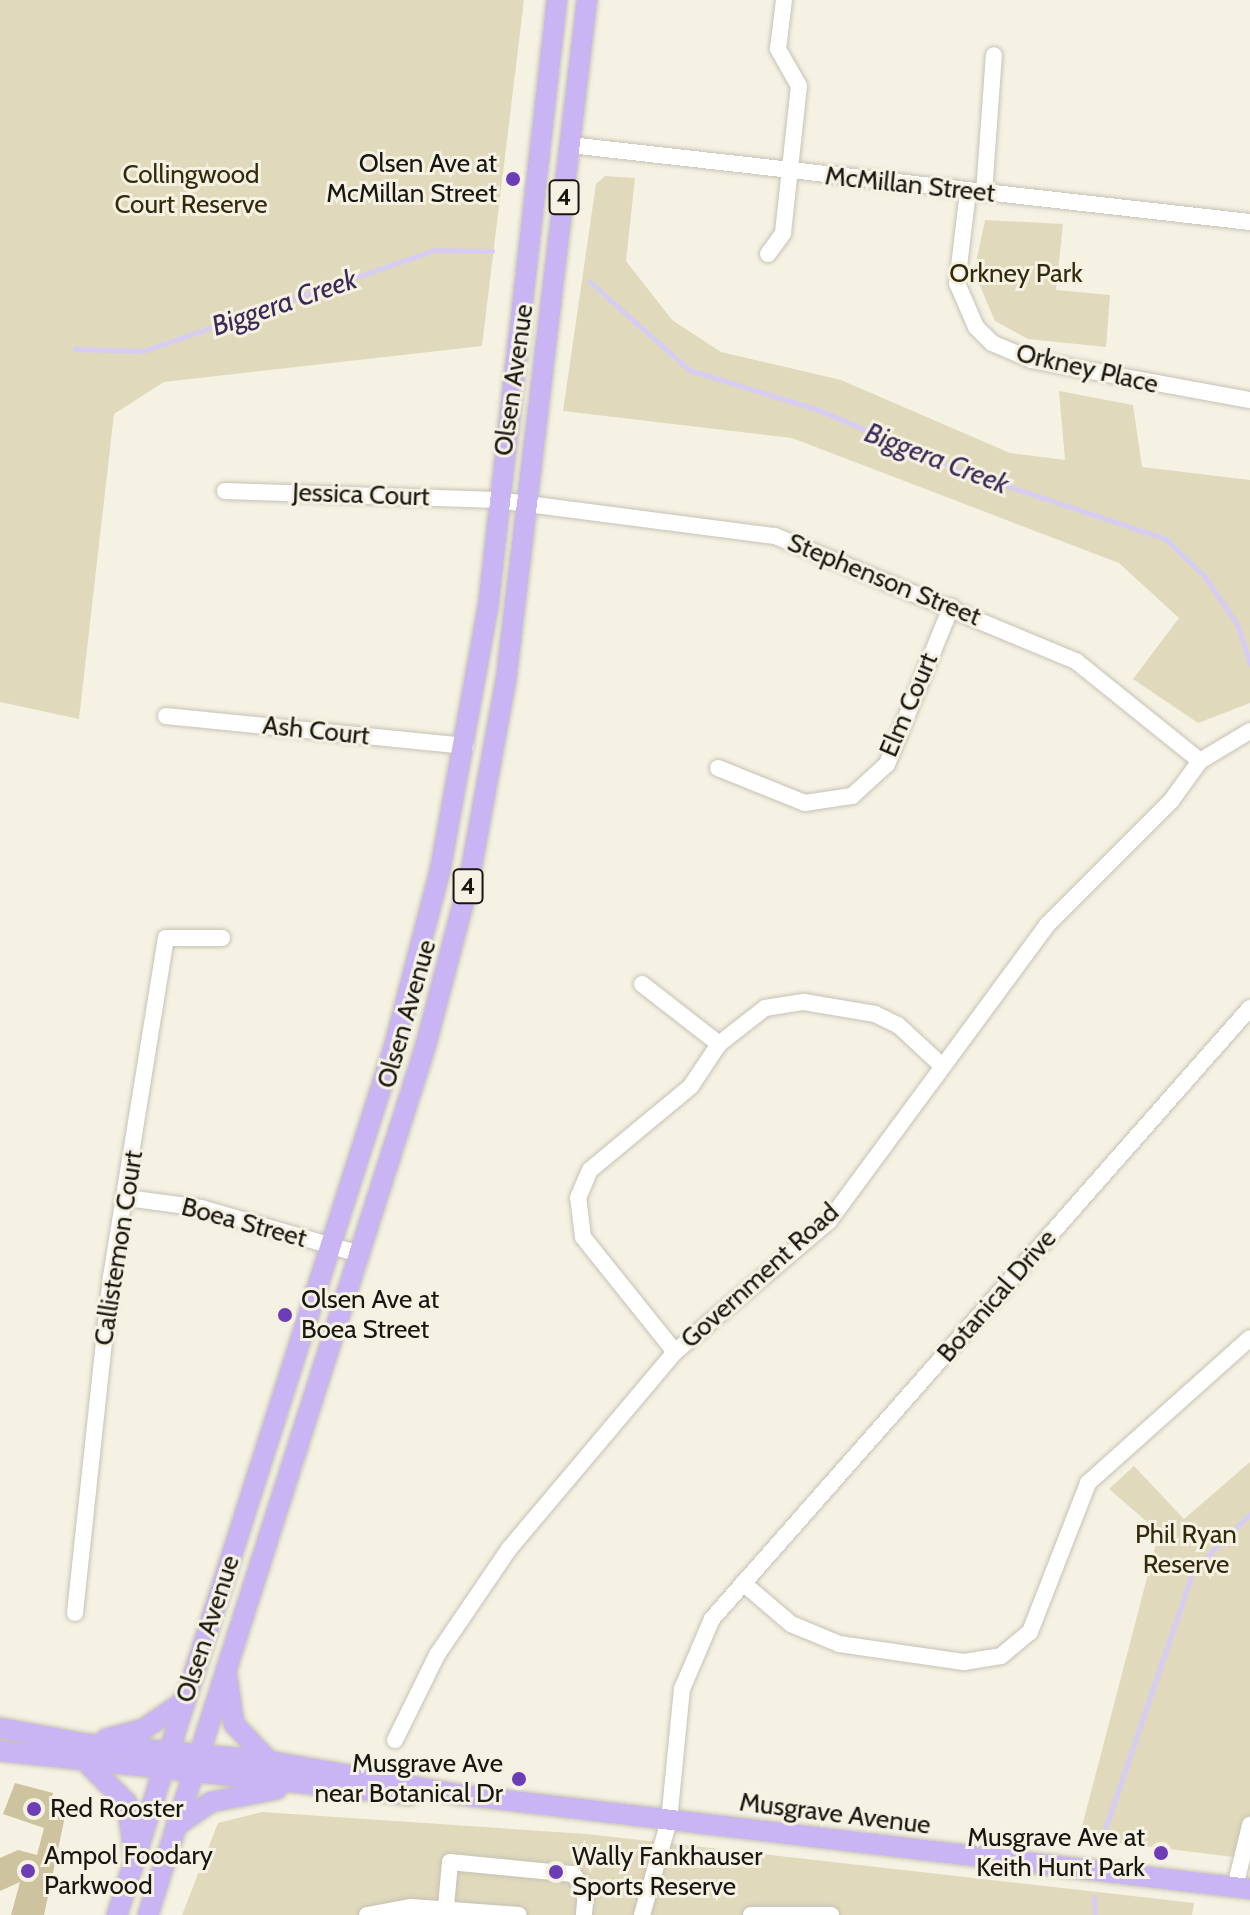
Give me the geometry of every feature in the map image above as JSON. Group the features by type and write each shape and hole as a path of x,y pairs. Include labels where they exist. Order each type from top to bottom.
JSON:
{"main road":[{"name":"Olsen Avenue","path":"117,1915 172,1752 184,1701 418,961 465,746 557,0"},
{"name":"Olsen Avenue","path":"148,1915 225,1661 430,1033 469,881 498,737 587,0"},
{"path":"225,1661 234,1724 269,1761"},
{"path":"87,1744 144,1729 184,1701"},
{"name":"Musgrave Avenue","path":"0,1728 87,1744 269,1761 462,1795 1243,1888"},
{"name":"Musgrave Avenue","path":"0,1751 90,1766 293,1785 462,1795"},
{"path":"90,1766 128,1805 135,1861"},
{"path":"176,1826 217,1800 293,1785"}],"street":[{"path":"768,254 783,233 793,172 799,86 778,49 784,0"},
{"name":"Orkney Place","path":"994,55 976,192 957,283 976,327 992,343 1032,360 1250,400"},
{"name":"McMillan Street","path":"570,145 1250,222"},
{"name":"Jessica Court","path":"225,491 497,500 526,506"},
{"name":"Stephenson Street","path":"526,506 775,536 1077,662 1200,761"},
{"name":"Elm Court","path":"718,768 805,803 852,796 887,764 951,607"},
{"name":"Ash Court","path":"166,716 465,746"},
{"name":"Government Road","path":"395,1740 437,1655 509,1549 675,1352 829,1221 1047,925 1171,801 1200,761 1250,731"},
{"name":"Callistemon Court","path":"75,1613 111,1277 127,1198 166,938 222,938"},
{"path":"642,984 719,1044"},
{"path":"675,1352 588,1247 578,1198 590,1170 691,1086 719,1044 750,1014 804,1002 875,1014 898,1025 941,1065"},
{"name":"Botanical Drive","path":"642,1915 669,1821 682,1689 712,1619 1250,1008"},
{"name":"Boea Street","path":"127,1198 242,1218 359,1254"},
{"path":"743,1583 791,1624 839,1644 964,1662 1001,1656 1030,1632 1088,1483 1250,1338"},
{"path":"1243,1888 1250,1825"},
{"path":"446,1907 450,1862 573,1874 586,1891 584,1915"},
{"path":"367,1915 391,1907 446,1907 519,1915"},
{"path":"751,1915 831,1915"}],"green space":[{"name":"Collingwood Court Reserve","path":"0,0 524,0 482,346 164,382 114,414 79,719 0,702"},
{"path":"605,176 635,178 626,261 672,320 721,352 841,380 1010,453 1065,460 1059,391 1133,405 1142,467 1250,480 1250,703 1198,723 1133,679 1179,618 1119,563 792,438 563,411 596,184"},
{"name":"Orkney Park","path":"985,220 1063,224 1056,290 1110,295 1106,347 1028,339 995,321 974,272"},
{"name":"Phil Ryan Reserve","path":"1250,1462 1250,1859 1079,1838 1159,1532 1109,1489 1134,1466 1184,1519"},
{"name":"Wally Fankhauser Sports Reserve","path":"262,1812 587,1834 1194,1903 1192,1915 182,1915 218,1823"}],"building":[{"path":"15,1783 53,1793 50,1803 67,1807 44,1915 11,1915 20,1882 0,1891 0,1858 18,1850 37,1855 44,1828 3,1814"}],"waterway":[{"name":"Biggera Creek","path":"75,349 143,351 435,250 492,251"},
{"name":"Biggera Creek","path":"590,282 689,370 819,410 954,468 1166,539 1205,577 1237,624 1250,664"},
{"path":"1102,1838 1193,1570 1250,1514"},
{"path":"1094,1897 1095,1915"}],"place":[{"name":"Olsen Ave at McMillan Street","path":"513,179"},
{"name":"Olsen Ave at Boea Street","path":"285,1315"},
{"name":"Musgrave Ave near Botanical Dr","path":"519,1779"},
{"name":"Red Rooster","path":"34,1809"},
{"name":"Musgrave Ave at Keith Hunt Park","path":"1161,1853"},
{"name":"Ampol Foodary Parkwood","path":"28,1871"},
{"name":"Wally Fankhauser Sports Reserve","path":"556,1872"}]}
